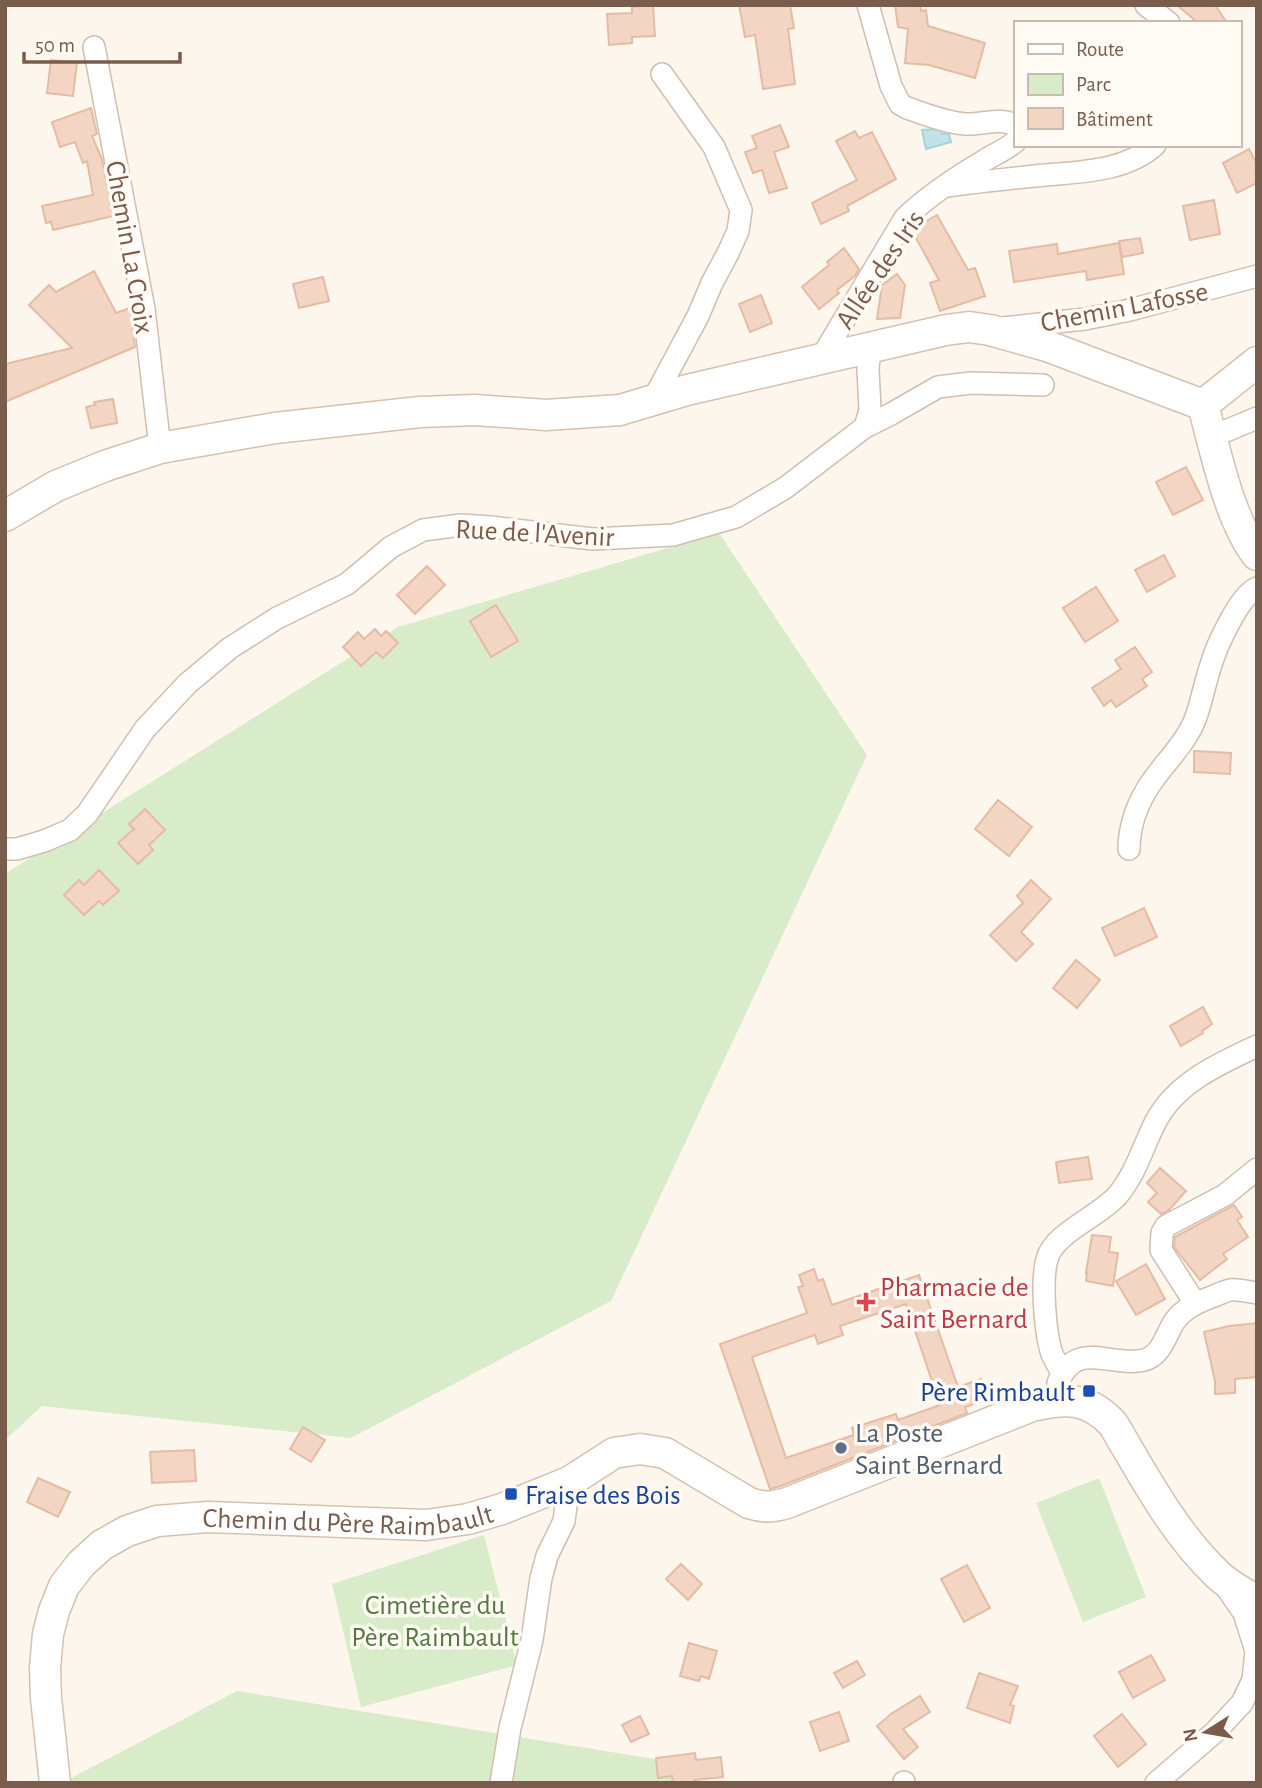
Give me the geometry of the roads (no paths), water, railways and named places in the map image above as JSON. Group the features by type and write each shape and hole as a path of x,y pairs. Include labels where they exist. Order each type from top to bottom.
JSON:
{"street":[{"path":"868,5 891,86 900,104 906,108 967,124 996,121 1014,124"},
{"path":"1146,5 1166,21"},
{"name":"Chemin La Croix","path":"94,47 144,309 160,448"},
{"path":"653,400 728,253 738,231 741,210 714,147 662,74"},
{"name":"Allée des Iris","path":"820,360 905,218 925,200 1014,143"},
{"name":"Allée des Iris","path":"946,186 1114,165 1139,156 1152,147"},
{"name":"Chemin Lafosse","path":"990,330 1085,319 1130,310 1257,276"},
{"path":"5,516 56,486 160,448 275,428 420,412 475,410 546,415 621,410 687,390 969,327 1047,346 1203,405"},
{"path":"865,427 870,410 870,348"},
{"path":"1203,405 1257,362"},
{"name":"Rue de l'Avenir","path":"5,849 17,849 70,830 87,814 145,729 187,684 230,648 277,618 347,584 391,547 424,530 461,525 593,539 673,535 736,517 785,488 865,427 938,387 971,383 1043,385"},
{"path":"1203,405 1228,495 1242,530 1257,555"},
{"path":"1211,437 1257,418"},
{"path":"1129,849 1132,826 1139,805 1150,785 1186,737 1195,719 1211,663 1226,629 1243,599 1250,591 1257,589"},
{"path":"1062,1373 1052,1354 1046,1325 1045,1270 1051,1249 1058,1240 1099,1212 1116,1196 1132,1175 1157,1119 1192,1080 1257,1046"},
{"path":"1195,1303 1161,1250 1162,1233 1166,1226 1225,1195 1257,1169"},
{"path":"1051,1401 1062,1373 1070,1364 1093,1357 1145,1360 1159,1350 1174,1322 1183,1311 1195,1303 1230,1290 1257,1293"},
{"name":"Chemin du Père Raimbault","path":"55,1783 46,1698 48,1634 54,1611 64,1586 80,1564 102,1545 127,1531 157,1521 208,1517 426,1525 468,1519 569,1482 614,1453 640,1448 665,1454 749,1503 763,1508 774,1507 1032,1406 1051,1401 1071,1401 1089,1405 1102,1412 1113,1424 1164,1509 1191,1546 1219,1576 1257,1601"},
{"path":"501,1783 510,1727 533,1640 541,1578 547,1556 564,1521 569,1482"},
{"path":"1156,1783 1242,1703 1253,1680 1255,1651 1244,1613 1219,1576"}],"water":[{"path":"941,129 942,134 949,134 951,142 926,149 922,130"}],"place":[{"name":"Pharmacie de Saint Bernard","path":"866,1302"},
{"name":"Père Rimbault","path":"1089,1391"},
{"name":"La Poste Saint Bernard","path":"841,1448"},
{"name":"Fraise des Bois","path":"511,1494"}],"park label":[{"name":"Cimetière du Père Raimbault","path":"435,1620"}]}
